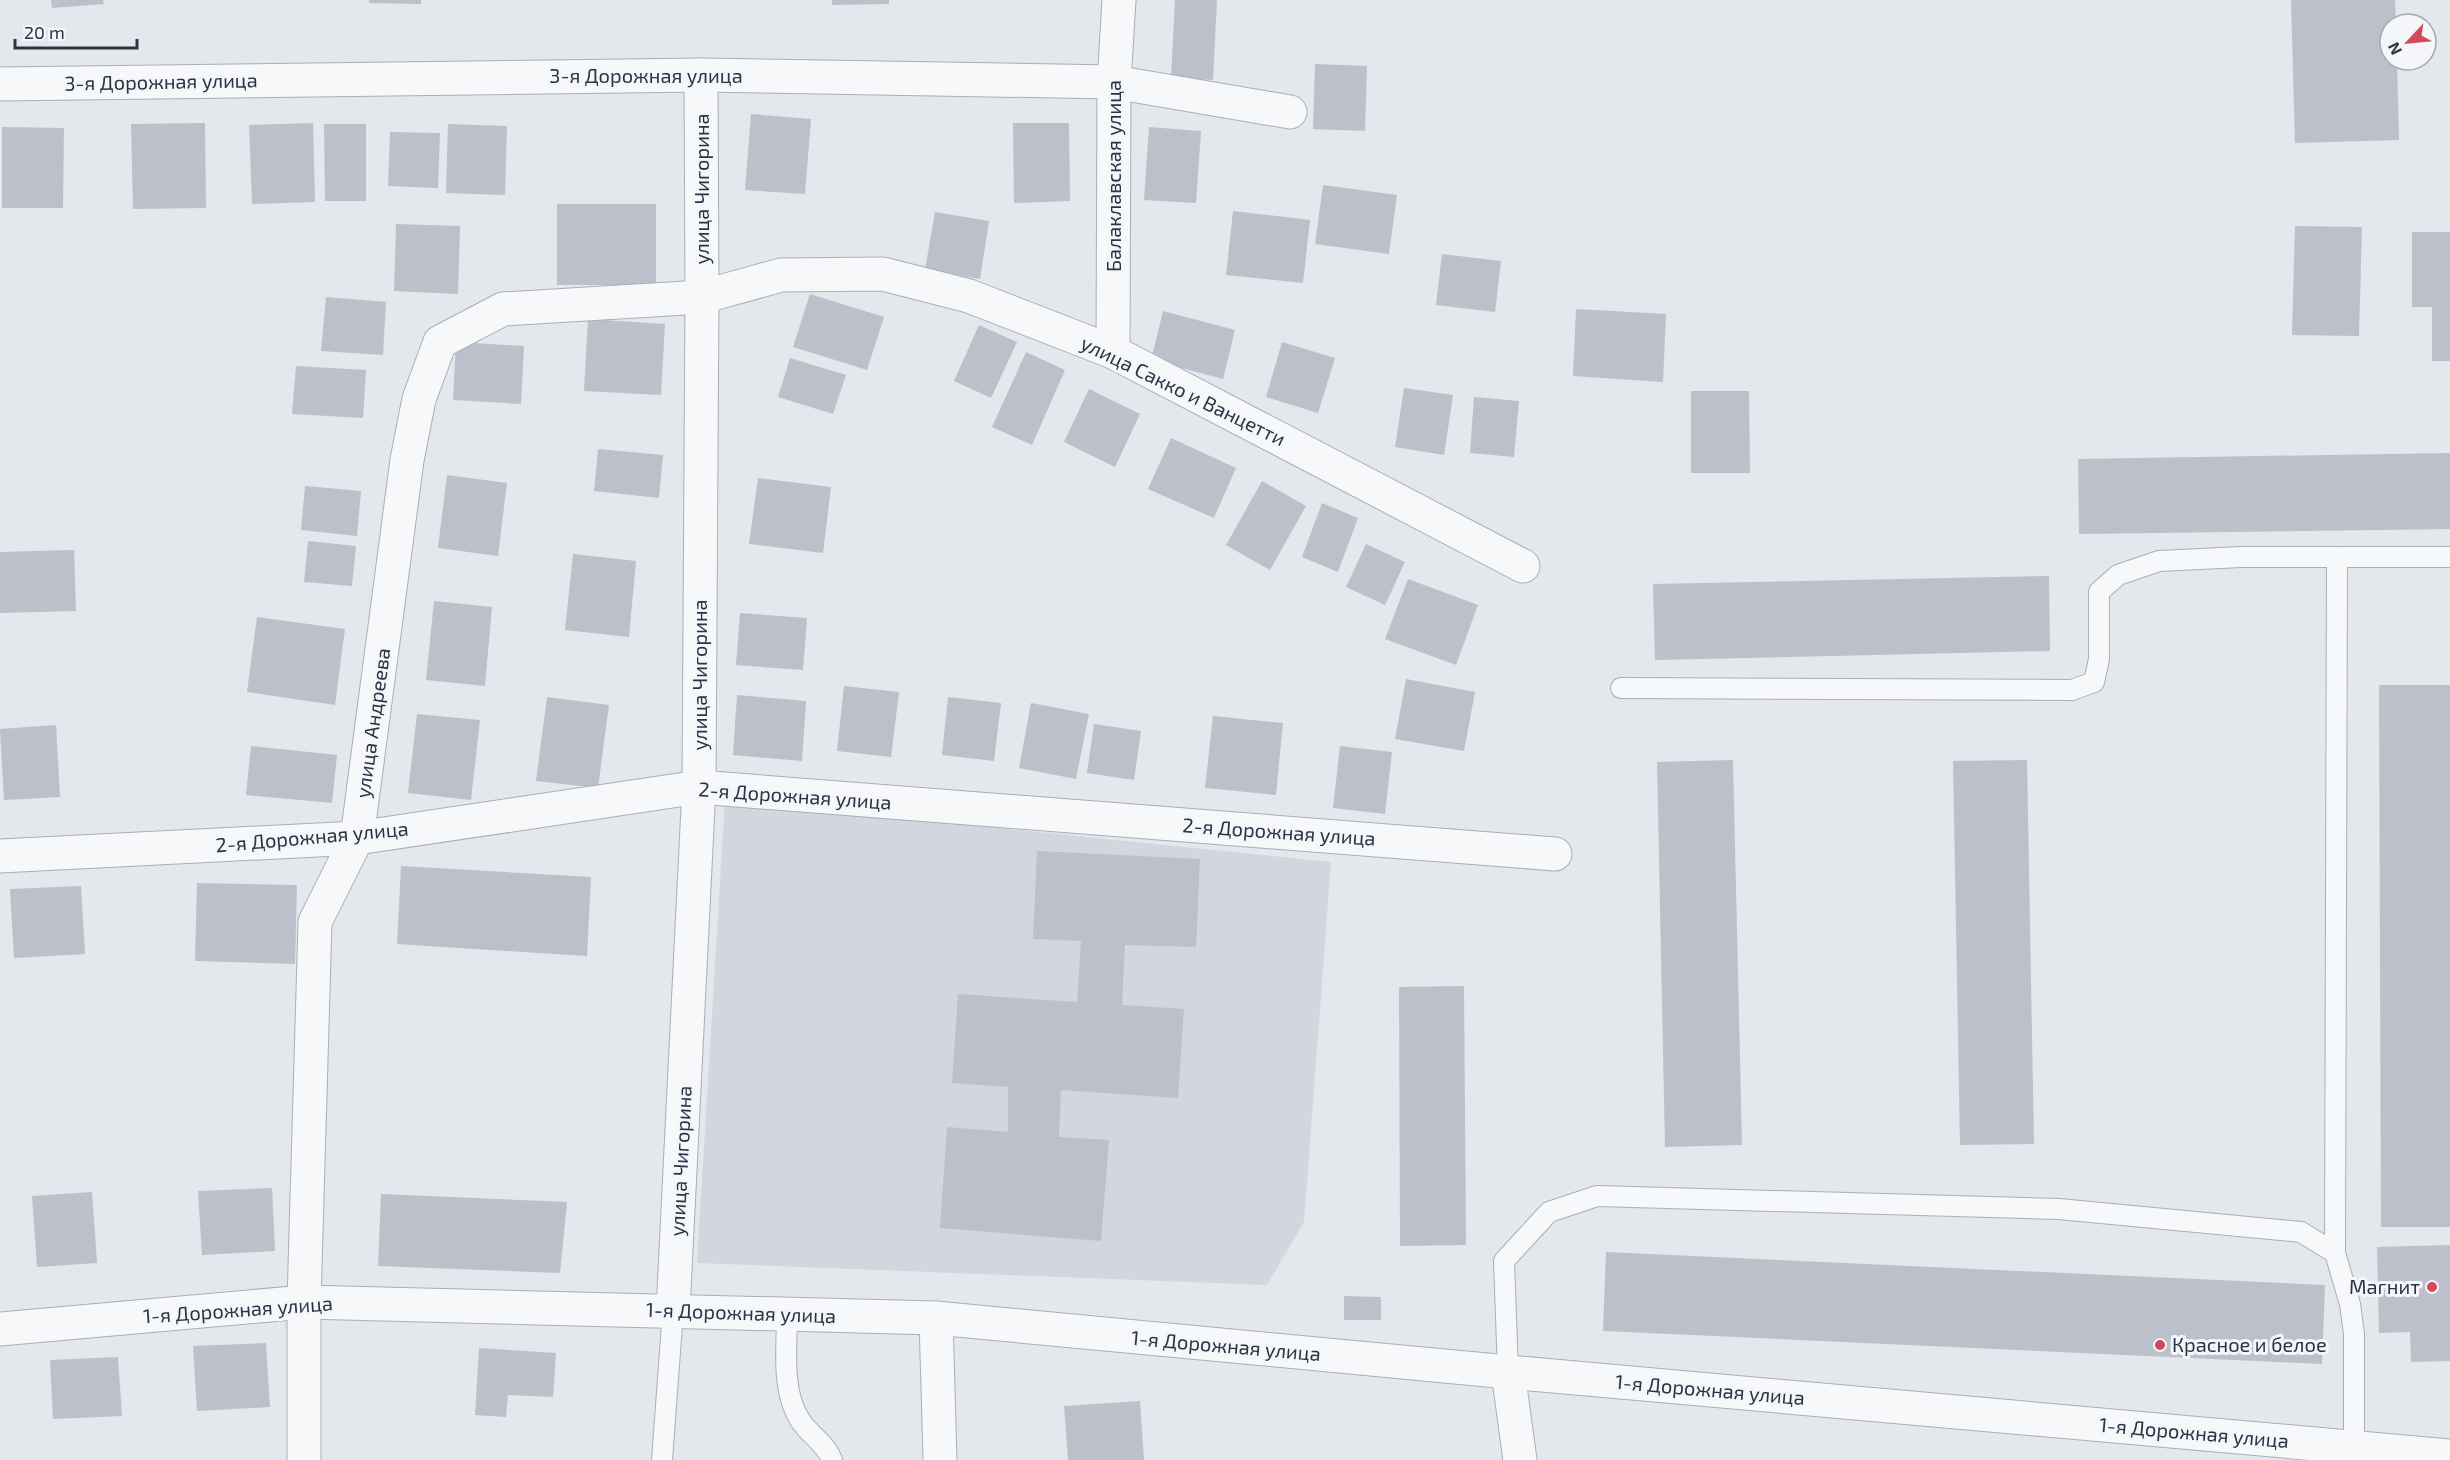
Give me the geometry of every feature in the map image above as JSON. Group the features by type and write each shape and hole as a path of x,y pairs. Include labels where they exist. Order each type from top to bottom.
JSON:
{"street":[{"name":"Балаклавская улица","path":"1113,352 1114,82 1119,0"},
{"name":"3-я Дорожная улица","path":"0,84 701,75 1114,82 1290,112"},
{"name":"улица Чигорина","path":"673,1311 699,787 701,75"},
{"name":"улица Сакко и Ванцетти","path":"503,309 702,297 781,275 883,274 969,296 1113,352 1523,566"},
{"name":"улица Андреева","path":"304,1460 304,1302 315,922 357,838 408,460 419,399 440,342 503,309"},
{"name":"2-я Дорожная улица","path":"0,856 357,838 699,787 1555,854"},
{"name":"1-я Дорожная улица","path":"0,1329 304,1302 936,1318 1508,1372 2450,1456"},
{"path":"936,1318 940,1460"},
{"path":"1508,1372 1520,1460"}],"lane":[{"path":"1621,688 2073,690 2094,682 2099,659 2099,592 2118,575 2159,561 2241,557 2450,557"},
{"path":"2337,557 2335,1253 2350,1304 2354,1334 2354,1447"},
{"path":"1508,1372 1504,1261 1549,1212 1597,1196 2059,1209 2301,1232 2335,1253"},
{"path":"662,1460 673,1311"},
{"path":"787,1314 788,1391 799,1420 829,1451 832,1460"}],"shaded area":[{"path":"725,800 1331,862 1304,1222 1267,1285 697,1263"}],"building":[{"path":"51,0 103,0 104,4 52,8"},
{"path":"369,0 421,0 421,4 369,3"},
{"path":"832,0 889,0 889,4 832,5"},
{"path":"1175,0 1217,0 1213,80 1171,78"},
{"path":"2291,0 2395,0 2396,12 2378,12 2378,72 2397,72 2399,140 2295,143"},
{"path":"1315,64 1367,66 1365,131 1313,129"},
{"path":"751,114 811,119 805,194 745,190"},
{"path":"205,123 206,208 133,209 131,124"},
{"path":"313,123 315,202 252,204 249,125"},
{"path":"1013,123 1069,123 1070,201 1014,203"},
{"path":"324,124 366,124 366,201 325,201"},
{"path":"448,124 507,126 505,195 446,193"},
{"path":"2,127 64,128 63,208 2,208"},
{"path":"1149,127 1201,131 1196,203 1144,200"},
{"path":"390,132 440,133 438,188 388,186"},
{"path":"1323,185 1397,195 1389,254 1315,244"},
{"path":"557,204 656,204 656,285 557,285"},
{"path":"1233,211 1310,220 1303,283 1226,275"},
{"path":"935,212 989,221 980,279 925,270"},
{"path":"396,224 460,226 458,294 394,291"},
{"path":"2295,226 2362,227 2359,336 2292,335"},
{"path":"2412,232 2450,232 2450,361 2432,361 2432,307 2412,307"},
{"path":"1442,254 1501,261 1495,312 1436,305"},
{"path":"810,294 884,317 867,370 793,347"},
{"path":"326,297 386,302 383,355 321,351"},
{"path":"1576,309 1666,314 1663,382 1573,376"},
{"path":"1163,311 1235,330 1223,379 1151,360"},
{"path":"588,319 665,324 661,395 584,391"},
{"path":"979,325 1017,342 991,398 954,381"},
{"path":"456,342 524,346 521,404 453,400"},
{"path":"1282,342 1335,358 1318,413 1266,397"},
{"path":"1026,352 1065,370 1032,445 992,427"},
{"path":"790,358 846,375 833,414 778,397"},
{"path":"296,366 366,370 363,418 292,414"},
{"path":"1404,388 1453,395 1444,455 1395,447"},
{"path":"1089,389 1140,414 1115,467 1064,442"},
{"path":"1691,391 1749,391 1750,473 1691,473"},
{"path":"1474,397 1519,401 1514,457 1470,453"},
{"path":"1171,438 1236,468 1214,518 1148,489"},
{"path":"598,449 663,455 659,498 594,491"},
{"path":"2450,453 2450,529 2079,534 2078,459"},
{"path":"447,475 507,483 498,556 438,548"},
{"path":"758,478 831,487 823,553 749,544"},
{"path":"1262,481 1306,506 1270,570 1226,545"},
{"path":"305,486 361,491 357,536 301,530"},
{"path":"1322,503 1358,518 1338,572 1302,557"},
{"path":"308,541 356,546 352,586 304,582"},
{"path":"1366,544 1405,562 1385,605 1346,587"},
{"path":"74,550 76,611 0,613 0,552"},
{"path":"573,554 636,561 629,637 565,630"},
{"path":"2049,576 2050,651 1655,660 1653,584"},
{"path":"1408,579 1478,605 1456,665 1385,639"},
{"path":"434,601 492,607 485,686 426,680"},
{"path":"740,613 807,618 803,670 736,665"},
{"path":"257,617 345,629 335,705 247,692"},
{"path":"1406,679 1475,692 1464,751 1395,739"},
{"path":"2379,685 2450,685 2450,1227 2381,1227"},
{"path":"844,686 899,692 891,757 837,751"},
{"path":"737,695 806,701 802,761 733,755"},
{"path":"547,697 609,705 598,788 536,781"},
{"path":"948,697 1001,703 994,761 942,755"},
{"path":"1031,703 1089,714 1076,779 1019,768"},
{"path":"417,714 480,720 471,800 408,793"},
{"path":"1213,716 1283,723 1276,795 1205,788"},
{"path":"1094,724 1141,731 1134,780 1087,773"},
{"path":"56,725 60,797 4,800 0,729"},
{"path":"251,746 337,755 332,803 246,795"},
{"path":"1340,746 1392,752 1385,814 1333,808"},
{"path":"1733,760 1742,1145 1665,1147 1657,762"},
{"path":"2027,760 2034,1144 1960,1145 1953,761"},
{"path":"1037,851 1200,859 1196,947 1125,945 1122,1005 1184,1009 1178,1098 1061,1090 1059,1137 1109,1140 1101,1241 940,1228 947,1127 1008,1132 1008,1087 952,1083 958,994 1077,1002 1081,941 1033,939"},
{"path":"401,866 591,877 587,956 397,944"},
{"path":"197,883 297,885 295,964 195,961"},
{"path":"81,886 85,954 14,958 10,889"},
{"path":"1464,986 1466,1245 1400,1246 1399,987"},
{"path":"272,1188 275,1251 202,1255 198,1191"},
{"path":"92,1192 97,1263 37,1267 32,1196"},
{"path":"381,1194 567,1202 560,1273 378,1266"},
{"path":"2450,1245 2450,1361 2411,1362 2410,1332 2379,1333 2377,1247"},
{"path":"1606,1252 2325,1285 2322,1364 1603,1331"},
{"path":"1344,1296 1381,1297 1381,1320 1344,1320"},
{"path":"266,1343 270,1407 197,1411 193,1346"},
{"path":"479,1348 556,1353 553,1397 508,1395 506,1417 475,1415"},
{"path":"118,1357 122,1416 53,1419 50,1360"},
{"path":"1140,1401 1144,1460 1068,1460 1064,1406"}],"place":[{"name":"Магнит","path":"2432,1287"},
{"name":"Красное и белое","path":"2160,1345"}]}
